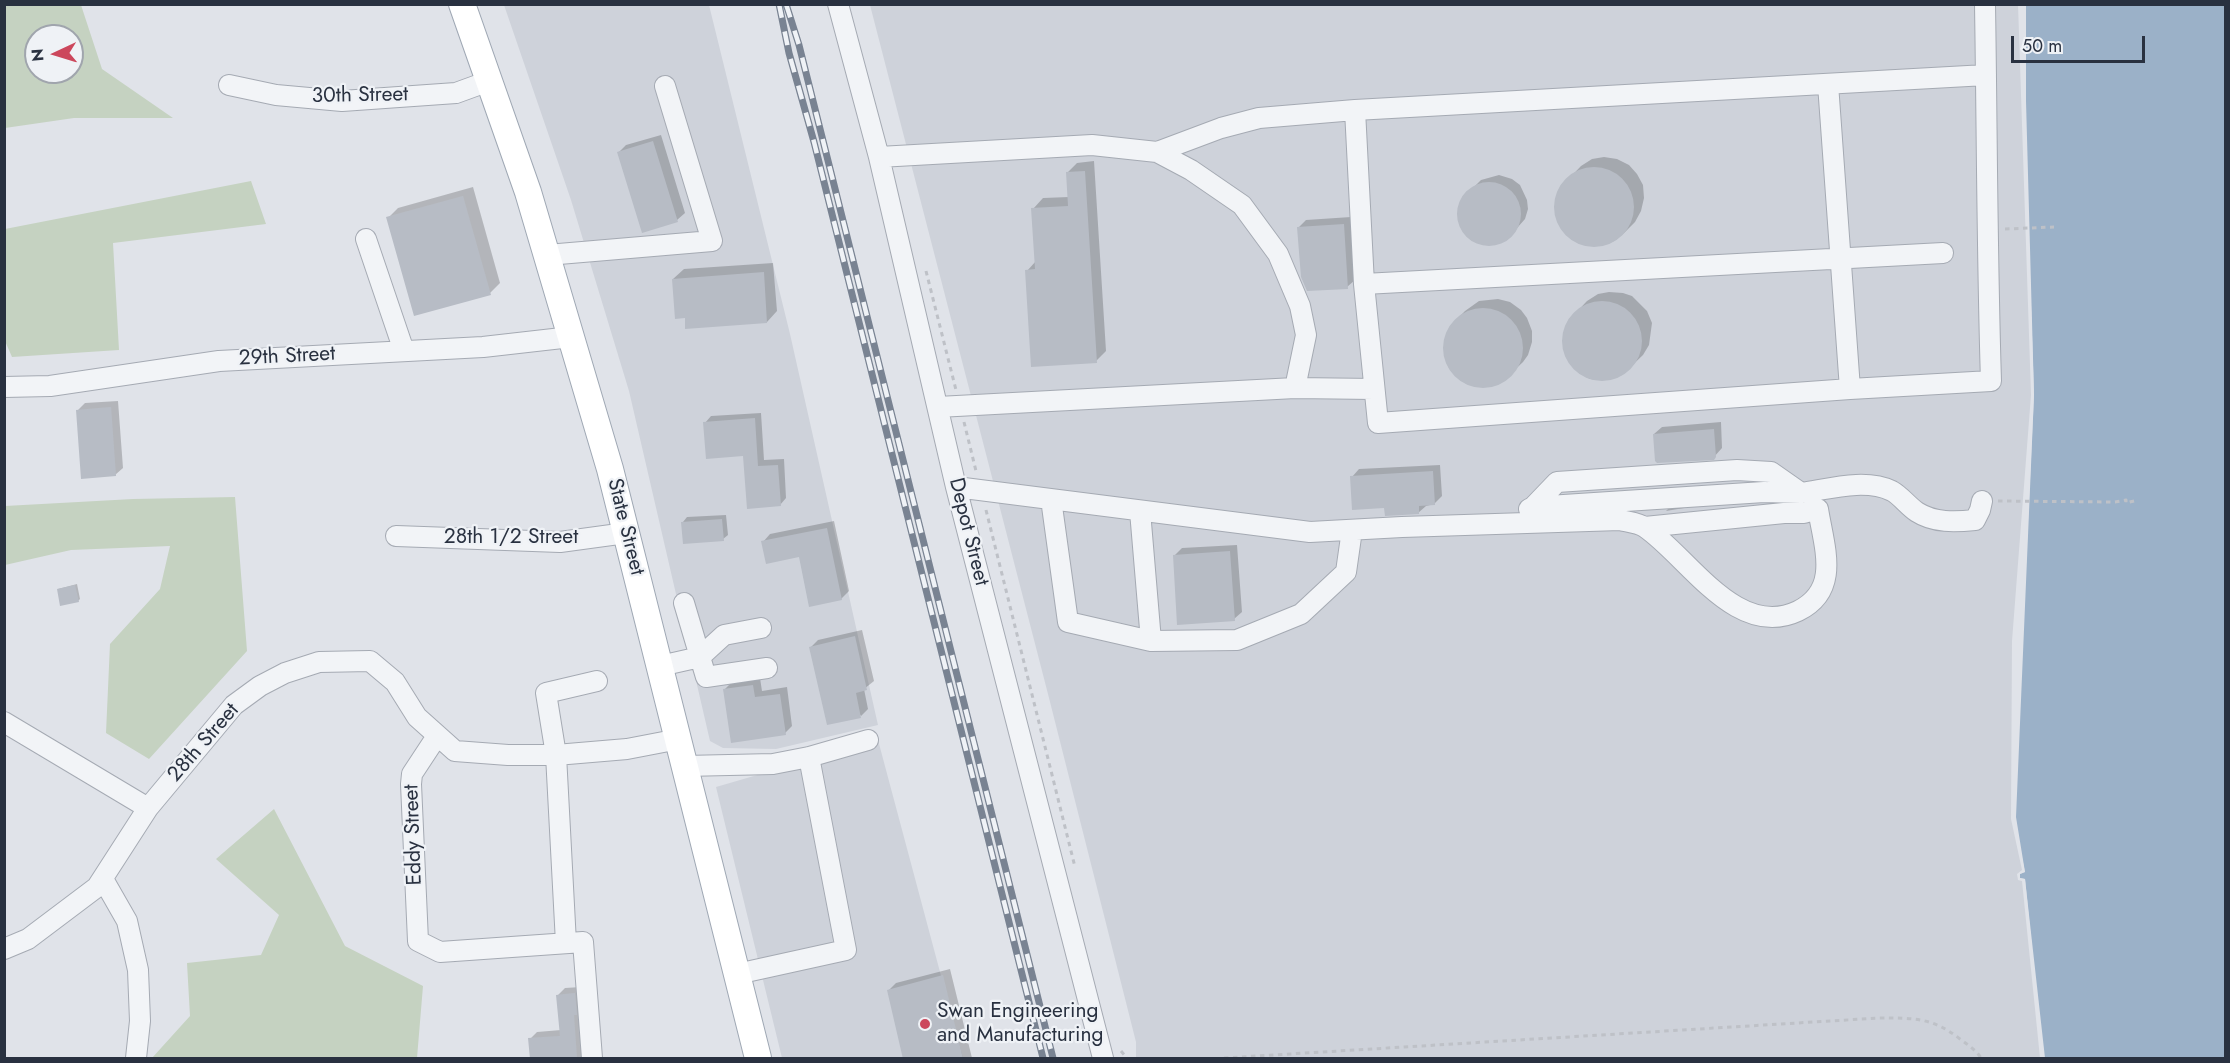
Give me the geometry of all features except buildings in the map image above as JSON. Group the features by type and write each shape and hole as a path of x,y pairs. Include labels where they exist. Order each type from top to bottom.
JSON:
{"main road":[{"name":"State Street","path":"462,4 528,192 610,469 758,1059"}],"street":[{"name":"Depot Street","path":"838,4 879,157 956,487 1103,1059"},
{"path":"1355,110 1364,284 1378,423 1991,381 1985,4"},
{"path":"1157,152 1221,128 1259,118 1355,110 1986,75"},
{"name":"30th Street","path":"229,85 276,95 342,101 456,93 489,81"},
{"path":"1828,84 1850,389"},
{"path":"546,255 712,241 665,86"},
{"path":"879,157 1092,145 1157,152 1191,170 1242,205 1278,254 1300,306 1306,336 1295,387"},
{"path":"366,239 404,351"},
{"path":"1364,284 1943,253"},
{"name":"29th Street","path":"4,387 50,386 219,361 483,347 571,337"},
{"path":"938,407 1295,387 1374,389"},
{"path":"1504,524 1533,507 1764,492 1801,493 1867,484 1892,491 1917,512 1932,519 1955,522 1975,520 1982,501"},
{"path":"956,487 1310,532 1620,520 1645,526 1803,513 1818,509"},
{"path":"1645,526 1735,606 1749,613 1772,617 1792,614 1809,606 1824,589 1828,568 1818,509 1801,493"},
{"path":"1051,499 1068,622 1150,641 1237,640 1301,614 1346,572 1352,530"},
{"path":"1140,510 1150,641"},
{"name":"28th 1/2 Street","path":"396,536 560,542 626,533"},
{"path":"684,603 706,677 767,668"},
{"path":"660,666 700,657 723,635 761,628"},
{"name":"28th Street","path":"4,949 28,939 63,915 97,887 148,808 234,705 260,686 285,673 319,662 370,661 395,682 417,717 455,751 508,755 556,755 627,749 679,739"},
{"path":"592,1059 583,942 566,943 556,755 546,693 597,681"},
{"path":"4,722 148,808"},
{"name":"Eddy Street","path":"436,736 412,774 411,784 418,941 440,952 566,943"},
{"path":"686,766 773,764 809,757 868,740"},
{"path":"737,974 846,950 809,757"},
{"path":"103,879 127,921 138,970 140,1021 136,1059"}],"path":[{"path":"1987,230 2054,227"},
{"path":"926,270 1075,869"},
{"path":"1982,501 2115,502 2126,500 2126,503 2138,500"},
{"path":"1224,1059 1879,1018 1914,1018 1944,1026 1977,1052 1981,1059"},
{"path":"1118,1040 1121,1052 1127,1059"}],"shaded area":[{"path":"504,5 709,5 790,334 878,725 776,749 723,748 710,741 629,391 571,200"},
{"path":"870,5 2021,5 2034,395 2025,872 2020,878 2025,879 2043,1058 1136,1058 1136,1042"},
{"path":"878,740 963,1058 782,1058 716,787"}],"green space":[{"path":"4,5 81,5 102,69 173,118 74,118 5,128"},
{"path":"251,181 266,224 113,243 119,350 12,357 5,341 5,229"},
{"path":"235,497 247,651 149,759 106,733 110,644 160,589 170,546 71,550 5,565 5,506 133,499"},
{"path":"274,809 345,946 423,986 417,1058 152,1058 190,1016 187,963 261,955 279,915 216,859"}],"water":[{"path":"2021,5 2225,5 2225,1058 2043,1058 2025,879 2020,878 2020,874 2025,872 2014,819 2034,395"}],"pier":[{"path":"2018,4 2026,5 2026,101 2034,395 2016,817 2025,872 2020,874 2020,878 2025,879 2045,1058 2040,1058 2022,881 2018,880 2017,874 2022,870 2011,819 2012,641 2031,395"}],"railway":[{"path":"779,4 789,53 814,142 1043,1058"},
{"path":"786,4 799,45 1053,1058"}],"place":[{"name":"Swan Engineering and Manufacturing","path":"925,1024"}]}
